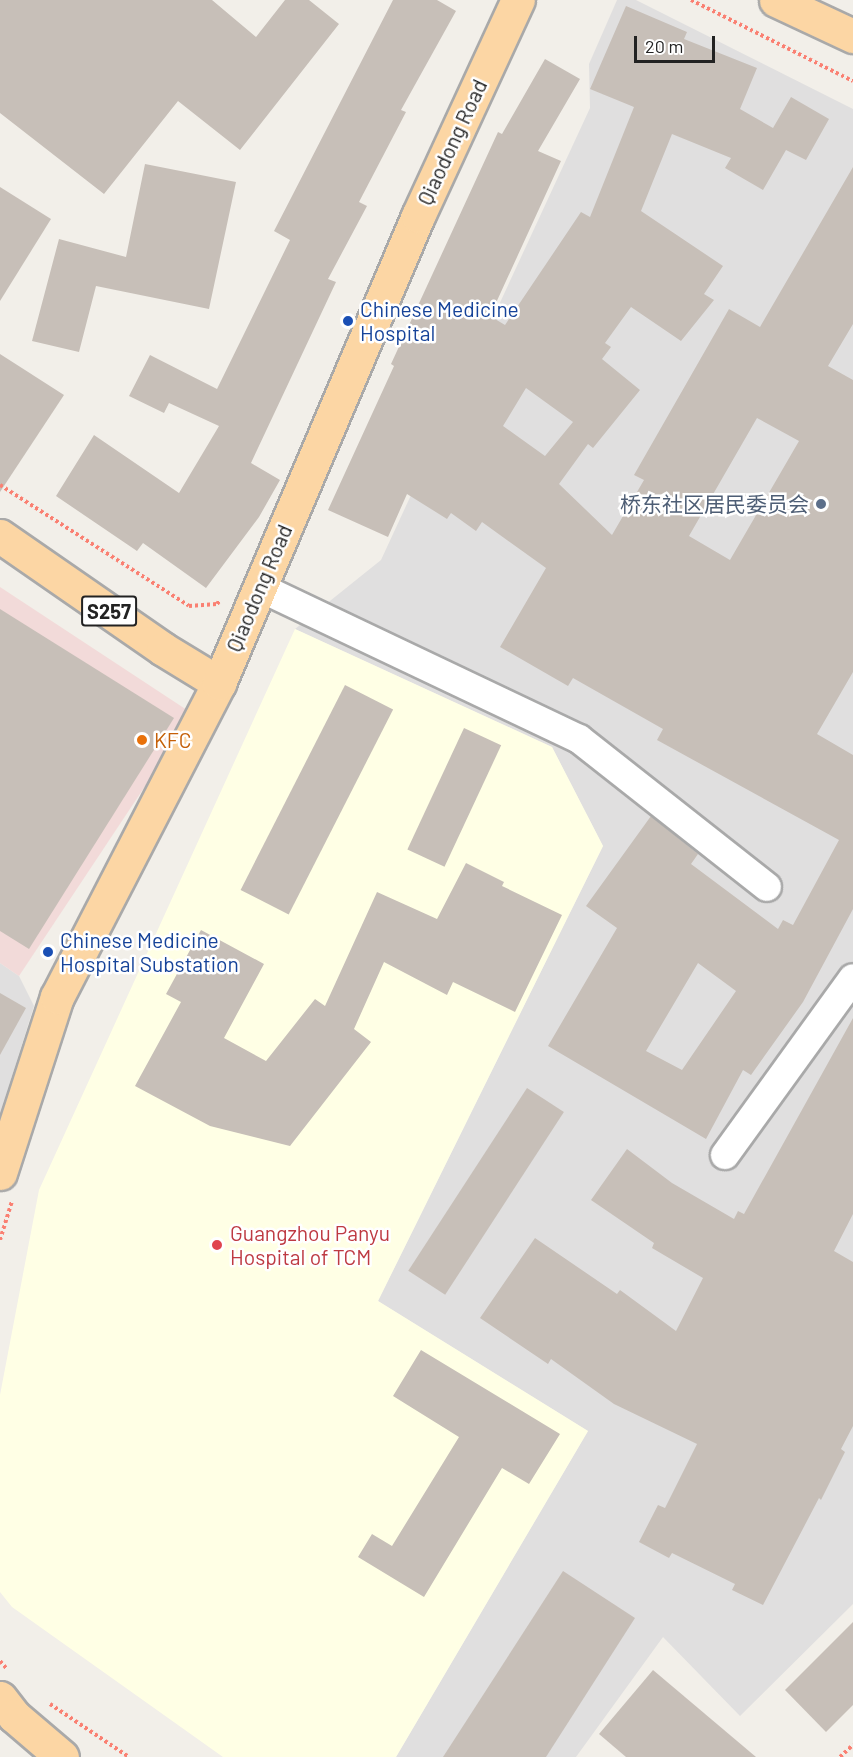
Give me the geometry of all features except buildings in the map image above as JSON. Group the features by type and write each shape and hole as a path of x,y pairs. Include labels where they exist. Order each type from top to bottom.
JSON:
{"main road":[{"name":"Qiaodong Road","path":"0,1173 57,997 219,683 418,216 518,0"},
{"path":"776,0 853,36"},
{"name":"S257","path":"0,536 163,649 219,683"},
{"path":"7,1686 14,1716 62,1757"},
{"path":"0,1726 52,1757"}],"street":[{"path":"259,587 579,739 767,887"},
{"path":"725,1155 853,978"}],"path":[{"path":"691,0 853,81"},
{"path":"0,485 189,606 217,604 223,595"},
{"path":"0,1661 7,1686"},
{"path":"45,1701 129,1757"},
{"path":"840,1757 853,1744"}],"shaded area":[{"path":"617,0 636,0 853,109 853,1604 740,1716 663,1637 576,1757 396,1757 588,1431 378,1301 603,846 552,747 295,629 381,560 590,108 589,64"},
{"path":"0,587 193,714 19,976 0,963"},
{"name":"Guangzhou Panyu Hospital of TCM","path":"295,629 552,747 603,846 378,1301 588,1431 396,1757 223,1757 12,1607 0,1592 0,1395 39,1190"},
{"path":"0,963 19,976 34,1006 0,1115"}],"place":[{"name":"Chinese Medicine Hospital","path":"348,321"},
{"name":"桥东社区居民委员会","path":"821,504"},
{"name":"KFC","path":"142,740"},
{"name":"Chinese Medicine Hospital Substation","path":"48,952"},
{"name":"Guangzhou Panyu Hospital of TCM","path":"217,1245"}]}
